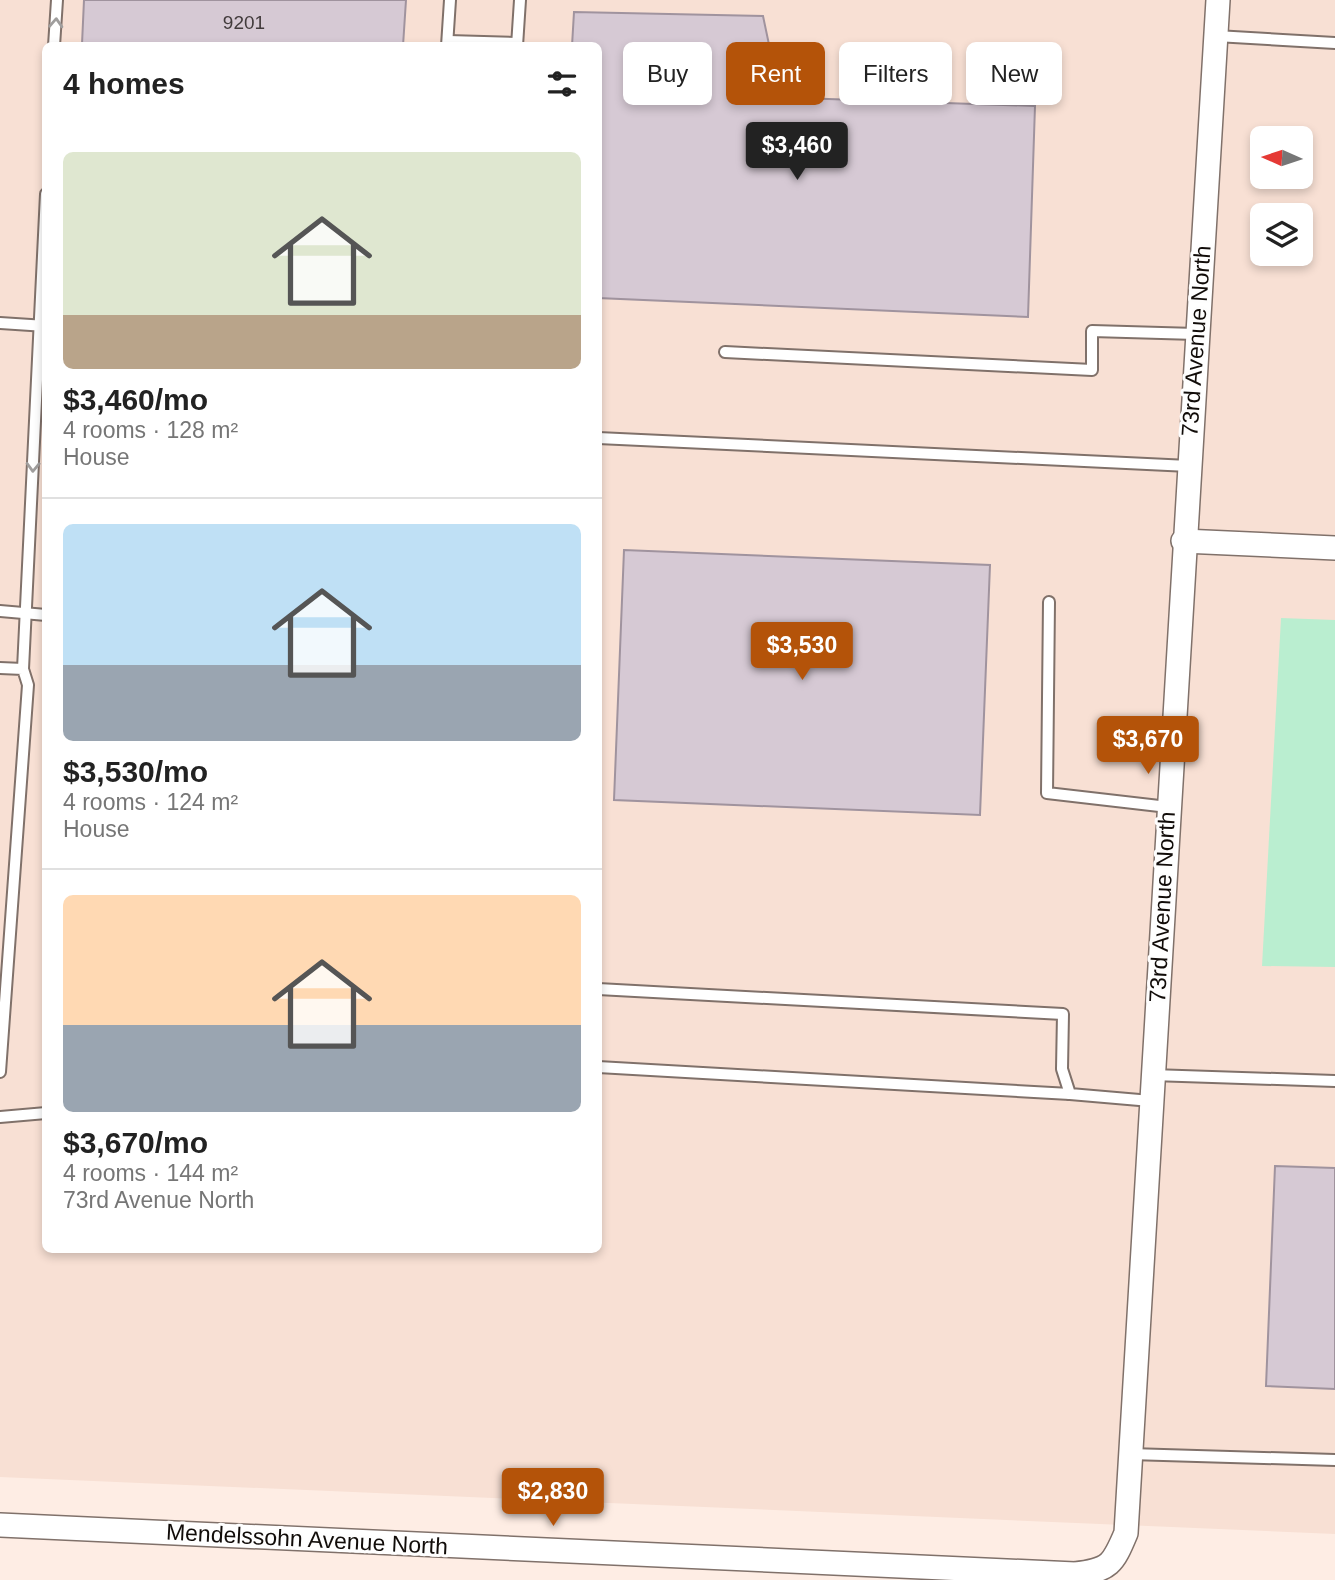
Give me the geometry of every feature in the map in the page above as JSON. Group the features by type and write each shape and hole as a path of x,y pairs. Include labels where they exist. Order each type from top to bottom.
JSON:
{"street":[{"name":"73rd Avenue North","path":"1114,1561 1126,1533 1183,541 1218,0"},
{"path":"1183,541 1335,548"},
{"name":"Mendelssohn Avenue North","path":"0,1525 1075,1574 1098,1572 1114,1561"}],"lane":[{"path":"54,42 57,0"},
{"path":"448,42 450,0"},
{"path":"517,42 520,0"},
{"path":"1215,36 1335,43"},
{"path":"0,323 42,325 23,668 27,685 0,1072"},
{"path":"725,352 1092,370 1092,331 1196,334"},
{"path":"602,438 1189,466"},
{"path":"1049,602 1046,793 1168,807"},
{"path":"0,611 42,615"},
{"path":"0,668 23,668"},
{"path":"602,989 1063,1014 1062,1069 1070,1094"},
{"path":"602,1066 1150,1101"},
{"path":"1152,1075 1335,1081"},
{"path":"0,1117 42,1113"},
{"path":"1130,1454 1335,1460"}],"shaded area":[{"path":"0,0 1335,0 1335,1534 0,1477"}],"green space":[{"path":"1281,618 1335,620 1335,967 1262,966"}],"building":[{"path":"84,0 406,0 403,42 82,42"},
{"path":"574,12 763,16 768,42 726,42 726,105 825,105 825,99 839,99 839,105 952,103 1035,106 1028,317 602,298 602,42 572,42"},
{"path":"624,550 990,565 980,815 614,800"},
{"path":"1275,1166 1335,1168 1335,1389 1266,1386"}]}
